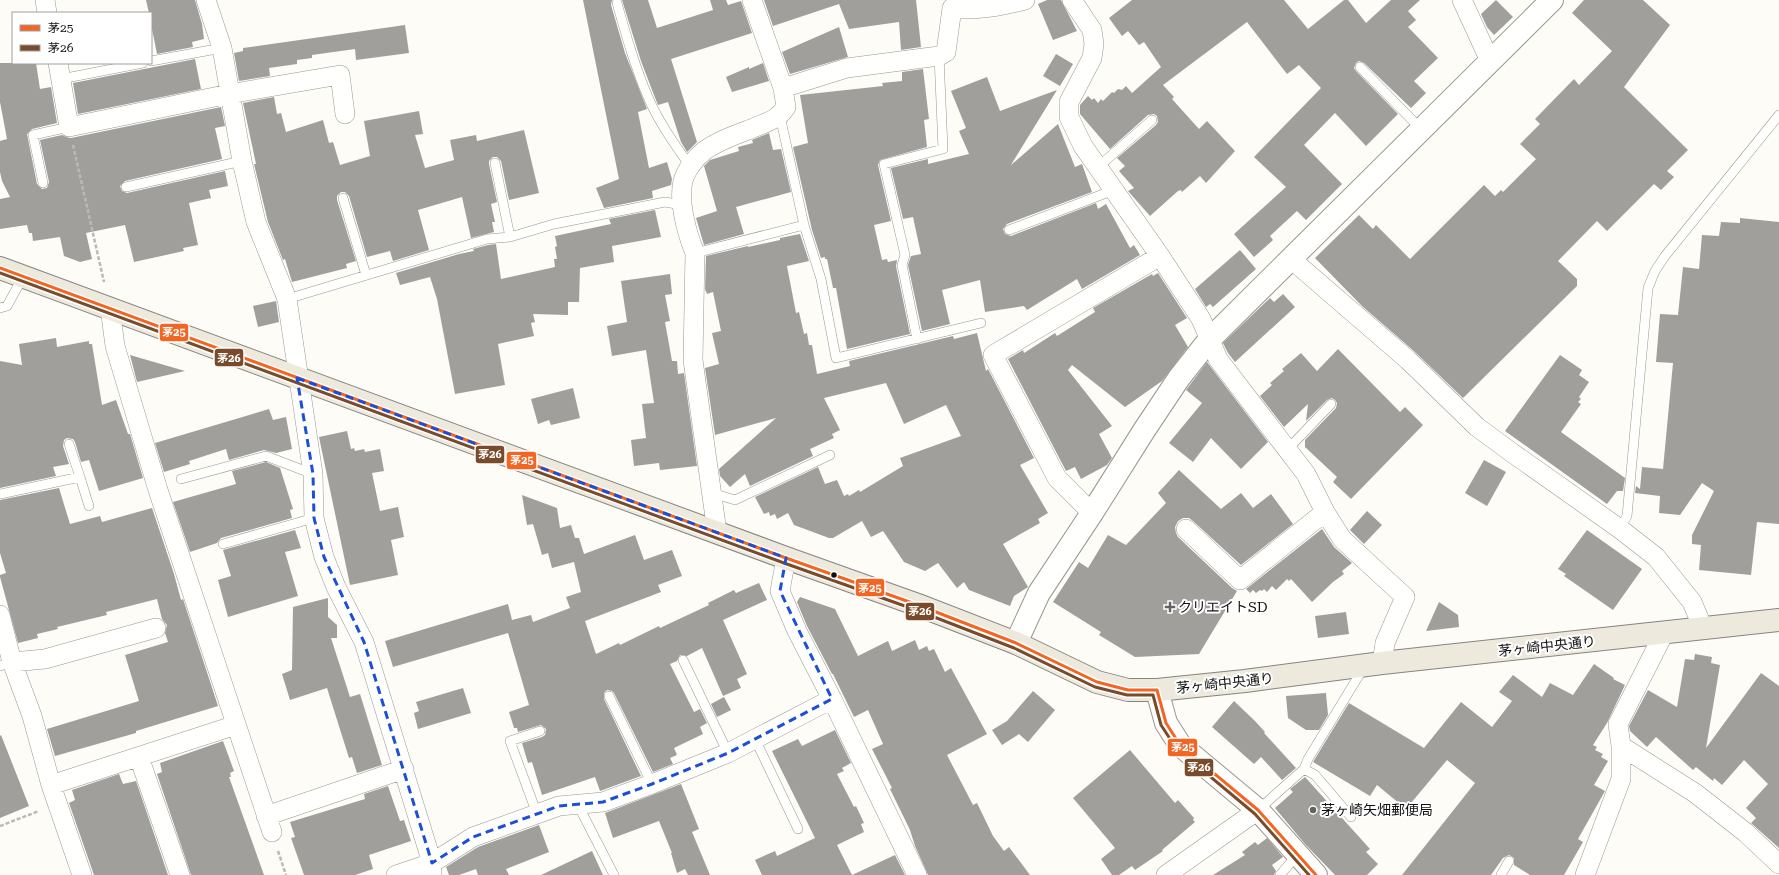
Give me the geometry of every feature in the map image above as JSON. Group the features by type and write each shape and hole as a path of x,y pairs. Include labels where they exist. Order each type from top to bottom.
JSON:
{"main road":[{"name":"茅ヶ崎中央通り","path":"0,268 786,558 918,605 1016,644 1097,682 1128,690 1157,690 1245,681 1373,664 1779,620"}],"street":[{"path":"44,0 47,12"},
{"path":"206,0 222,48 242,161 256,222 287,299 313,474 314,518 324,556 336,587 364,642 404,768 432,869"},
{"path":"717,532 693,360 695,253 689,238 682,205 683,182 690,166 703,152 722,140 780,116 786,107 783,88 752,0"},
{"path":"783,88 847,68 939,56 946,52 952,8 968,5 1002,6 1025,0"},
{"path":"1072,0 1092,30 1094,44 1092,58 1069,102 1069,117 1083,146 1160,256 1201,319 1218,359 1306,474 1325,512 1342,539 1405,597 1385,644 1373,664"},
{"path":"1462,0 1490,61"},
{"path":"1016,644 1039,593 1145,429 1180,378 1209,340 1552,0"},
{"path":"59,71 69,127 229,94 340,75 345,114"},
{"path":"1092,513 1057,478 993,355 1160,256"},
{"path":"1291,260 1408,360 1478,426 1511,452 1620,529 1656,557 1692,602 1703,628"},
{"path":"110,308 114,346 158,490 269,824 404,768"},
{"path":"1186,529 1240,580 1325,512"},
{"path":"786,558 780,591 797,631 832,699 917,875"},
{"path":"0,615 6,664 32,716 52,785 82,875"},
{"path":"6,664 45,659 156,628"},
{"path":"1585,875 1621,780 1621,746 1618,724 1664,633"},
{"path":"1157,690 1166,723 1180,745 1258,810 1316,875"},
{"path":"396,875 432,869 473,837 559,806 602,802 652,784 728,753 832,699"},
{"path":"52,785 236,725"},
{"path":"1621,746 1695,793 1745,832 1779,864"},
{"path":"139,757 180,875"},
{"path":"1166,875 1258,810"}],"lane":[{"path":"617,3 636,66 649,99 675,145 690,166"},
{"path":"152,62 222,48"},
{"path":"917,339 902,265 904,255 884,164 943,149 939,56"},
{"path":"59,71 132,64"},
{"path":"1360,67 1422,130"},
{"path":"1620,529 1627,516 1648,288 1655,271 1665,256 1779,115"},
{"path":"780,116 804,224 821,279 836,358 981,324"},
{"path":"1098,167 1152,120"},
{"path":"42,183 33,134 69,127"},
{"path":"126,187 242,161"},
{"path":"495,163 510,237"},
{"path":"1009,230 1114,190"},
{"path":"343,198 366,276"},
{"path":"287,299 487,239 510,237 554,224 665,202 682,205"},
{"path":"695,253 804,224"},
{"path":"0,308 6,306 23,277"},
{"path":"1288,450 1331,404"},
{"path":"69,444 89,506"},
{"path":"712,494 735,500 830,455"},
{"path":"181,479 266,456 313,474"},
{"path":"0,494 80,477"},
{"path":"223,544 314,518"},
{"path":"683,660 728,753"},
{"path":"1258,810 1304,770 1308,759 1373,664"},
{"path":"609,696 652,784"},
{"path":"537,814 510,741 540,731"},
{"path":"756,739 798,829"},
{"path":"1304,770 1315,775 1351,816"},
{"path":"578,805 614,875"},
{"path":"1280,875 1298,855"},
{"path":"1501,875 1510,861"}],"path":[{"path":"69,127 104,282"},
{"path":"0,826 58,803"},
{"path":"269,824 286,875"}],"highlighted area":[{"path":"297,378 717,532 786,558 780,591 832,699 728,753 603,802 559,806 473,837 432,863 364,642 324,557 314,518 313,474"}],"building":[{"path":"146,0 195,0 202,24 204,39 192,42 193,47 157,54 152,29 152,12 149,12"},
{"path":"583,0 612,0 611,5 625,53 647,109 638,112 649,168 667,162 672,179 671,185 652,191 653,198 604,208 596,188 619,179"},
{"path":"622,0 648,0 657,28 713,10 710,0 726,0 728,5 741,1 752,33 671,59 697,142 687,152 681,142 668,102 658,105 641,61"},
{"path":"764,0 916,0 921,47 901,50 899,22 849,29 839,4 773,26"},
{"path":"1047,0 1061,0 1077,31 1053,40 1038,4"},
{"path":"1132,0 1284,0 1308,29 1344,0 1348,0 1366,23 1391,0 1420,0 1408,11 1416,20 1408,27 1438,58 1414,81 1426,93 1411,108 1364,63 1359,61 1356,63 1354,68 1356,71 1398,114 1366,146 1335,113 1304,145 1342,184 1306,220 1297,211 1270,236 1273,240 1254,257 1234,234 1286,187 1254,157 1321,88 1299,65 1287,74 1247,22 1163,85 1174,97 1172,99 1199,129 1207,121 1235,151 1206,183 1200,176 1182,192 1181,190 1178,191 1150,216 1128,191 1134,188 1119,171 1125,166 1117,158 1156,125 1158,122 1157,116 1154,114 1148,115 1110,149 1080,114 1080,105 1088,96 1092,100 1094,98 1098,103 1101,99 1103,101 1112,92 1114,93 1118,89 1122,90 1126,86 1132,93 1161,67 1144,42 1139,45 1128,31 1122,36 1109,18"},
{"path":"1496,0 1513,17 1494,35 1487,27 1481,14"},
{"path":"1584,0 1643,0 1670,25 1624,87 1688,150 1667,171 1674,177 1661,190 1654,184 1607,231 1597,221 1558,261 1577,279 1577,286 1463,398 1415,352 1362,306 1315,258 1359,215 1373,229 1376,225 1410,259 1484,185 1495,196 1501,190 1503,192 1536,159 1520,144 1540,124 1535,119 1574,79 1579,85 1612,51 1572,13"},
{"path":"405,25 409,53 356,60 355,49 312,55 312,58 297,60 297,64 269,68 270,76 239,81 234,53 243,51 243,48"},
{"path":"839,27 848,57 790,74 782,52"},
{"path":"1056,54 1073,64 1060,86 1043,76"},
{"path":"195,59 201,89 78,114 73,83"},
{"path":"0,63 36,64 40,89 51,87 57,123 32,129 27,134 37,184 42,189 47,188 49,182 40,140 62,135 71,138 221,107 225,126 215,128 222,159 125,181 120,186 122,191 127,193 225,171 228,186 209,190 211,198 189,203 198,245 183,248 184,251 134,262 125,225 86,233 92,259 80,262 64,256 60,237 33,241 32,233 29,233 27,225 0,229 0,199 10,197 2,181 0,172 0,141 7,139 0,102"},
{"path":"763,63 769,81 732,92 726,77 749,67 749,69"},
{"path":"923,69 929,119 924,120 927,147 880,160 878,165 891,221 874,225 882,260 887,259 888,262 897,260 896,266 910,334 847,349 836,288 833,288 827,259 825,259 825,257 821,258 812,230 793,147 808,143 800,95 883,86 882,83 902,81 902,72"},
{"path":"987,77 1000,111 1057,90 1011,165 1058,124 1075,167 1082,164 1092,192 1007,224 1003,229 1005,234 1011,236 1096,203 1098,209 1106,204 1130,248 1134,245 1140,255 1082,289 1077,279 1027,310 1024,306 985,312 980,280 942,290 950,324 922,331 908,265 911,256 921,254 913,217 903,219 891,168 928,159 928,164 969,154 959,131 966,128 951,91"},
{"path":"274,97 277,114 281,113 286,132 323,120 329,143 333,142 340,165 370,156 364,121 419,111 423,134 415,135 425,168 454,160 450,140 476,135 477,141 524,130 539,193 509,200 501,161 497,157 493,157 489,161 489,164 497,202 491,204 495,222 492,222 494,232 471,238 462,197 418,210 429,250 393,261 390,251 367,257 349,196 345,192 341,192 337,196 337,200 356,261 346,264 347,268 292,282 285,259 283,260 268,222 254,164 256,164 243,103"},
{"path":"769,133 773,150 781,149 791,192 736,207 744,234 704,245 696,218 717,211 704,166 710,160 739,151 738,147 753,143 752,140"},
{"path":"655,210 661,237 612,246 614,262 580,268 579,302 568,302 568,315 533,314 535,322 531,323 534,336 498,344 505,385 455,394 437,299 430,277 400,285 396,273 474,251 473,249 496,244 501,279 555,267 554,259 557,259 555,247 557,246 555,236 611,224 609,219"},
{"path":"1740,218 1779,222 1779,524 1757,522 1751,575 1699,570 1701,545 1692,544 1692,535 1714,491 1702,483 1680,515 1659,513 1660,496 1635,493 1636,486 1640,489 1642,467 1663,469 1673,363 1656,362 1660,314 1678,315 1683,267 1699,269 1702,235 1719,236 1721,222 1740,223"},
{"path":"800,234 809,261 787,266 796,313 799,312 804,334 807,333 809,345 812,345 817,374 850,366 849,361 953,336 954,339 977,333 986,371 988,369 1034,458 1020,465 1048,513 1038,519 1040,523 1003,544 1028,587 1014,596 1010,606 969,590 964,582 957,588 938,563 925,571 904,562 883,531 871,537 862,521 833,538 829,538 794,525 788,513 777,519 775,514 770,516 769,512 764,514 755,497 818,467 825,484 837,480 844,496 848,494 849,496 859,490 860,492 903,466 900,458 961,436 946,405 904,424 886,383 824,398 840,430 832,434 834,438 810,449 813,456 750,486 745,474 730,487 720,476 719,469 776,418 715,435 705,368 719,364 712,333 721,331 713,292 707,294 705,289 706,256 780,240 780,238"},
{"path":"1240,250 1256,269 1213,307 1210,304 1206,307 1195,289"},
{"path":"1158,273 1187,318 1175,325 1188,347 1162,381 1125,407 1072,365 1068,370 1112,426 1099,434 1112,458 1107,465 1081,479 1075,467 1066,471 1008,359 1023,350 1024,353 1055,333 1057,336 1095,312 1093,308 1152,274 1153,276"},
{"path":"670,274 672,294 665,295 670,321 665,322 672,361 677,361 678,374 684,373 697,466 660,470 659,463 634,466 631,440 646,438 642,404 654,403 646,350 612,356 607,326 627,322 621,281"},
{"path":"1283,294 1295,307 1235,362 1223,343 1270,298 1274,302"},
{"path":"276,301 279,322 258,327 253,306"},
{"path":"56,338 57,347 89,341 89,344 92,344 102,405 116,400 128,434 130,434 143,478 99,491 89,460 81,462 75,442 73,439 67,438 64,440 63,446 69,464 53,467 56,476 0,488 0,361 22,365 19,344"},
{"path":"1338,349 1400,412 1405,407 1423,425 1351,499 1333,482 1337,477 1305,447 1305,440 1336,408 1337,403 1335,400 1332,398 1327,400 1306,421 1308,404 1284,427 1260,396 1272,385 1270,383 1284,371 1282,369 1301,353 1317,371"},
{"path":"130,355 185,371 137,382"},
{"path":"1560,355 1582,370 1579,375 1589,382 1579,397 1581,399 1578,402 1581,404 1561,432 1625,478 1623,491 1617,491 1607,504 1505,431"},
{"path":"1207,362 1268,442 1241,469 1211,438 1193,462 1169,443 1202,403 1186,390"},
{"path":"573,388 580,418 551,425 549,420 538,424 531,399"},
{"path":"269,409 273,420 286,417 292,449 276,453 264,450 229,460 226,449 189,461 190,464 164,472 155,443"},
{"path":"347,431 351,449 354,448 355,451 364,449 365,452 380,449 384,471 372,473 380,511 398,507 404,537 391,540 398,575 350,585 319,437"},
{"path":"1484,460 1506,472 1487,506 1465,493"},
{"path":"266,462 280,468 293,509 290,510 292,518 221,538 217,543 190,552 173,502 236,484 232,471"},
{"path":"1179,470 1221,509 1241,493 1253,508 1271,494 1293,524 1241,565 1189,518 1183,518 1178,521 1175,527 1178,537 1237,591 1199,654 1135,657 1099,635 1101,632 1053,602 1079,562 1088,568 1108,535 1126,545 1166,503 1158,493"},
{"path":"59,488 70,524 100,516 102,522 152,508 181,600 183,599 218,706 136,731 136,733 55,756 47,729 139,701 125,655 168,642 165,633 167,625 162,619 157,599 106,612 107,615 57,627 58,629 37,634 38,638 18,643 0,577 0,575 6,573 0,553 0,500"},
{"path":"522,495 557,508 560,528 571,525 575,538 579,538 584,554 635,535 644,560 672,550 682,576 658,585 661,592 585,621 596,654 619,643 620,645 659,626 660,628 709,605 708,603 734,590 736,593 759,583 767,600 723,620 747,674 737,679 741,688 723,696 702,648 687,656 680,655 677,661 670,664 694,712 700,709 707,723 700,727 703,734 674,748 677,755 670,758 673,764 653,772 614,693 607,690 604,693 604,699 641,776 600,791 595,777 542,795 532,762 528,763 522,743 542,737 545,735 546,729 541,725 518,732 517,728 514,728 509,712 529,705 508,633 393,667 385,641 508,604 512,620 531,615 533,622 570,608 566,597 581,592 574,562 552,568 548,553 542,555 533,524 527,525"},
{"path":"1367,511 1382,525 1364,544 1350,530"},
{"path":"1322,529 1334,547 1352,563 1342,571 1344,574 1333,582 1312,602 1291,579 1289,581 1287,579 1276,590 1272,586 1267,592 1264,589 1256,593 1253,590 1250,593 1246,589"},
{"path":"295,530 301,548 285,552 298,596 228,617 218,580 231,576 223,550"},
{"path":"1587,530 1642,569 1613,610 1564,576 1566,574 1558,569"},
{"path":"800,597 835,609 858,656 888,641 892,651 915,640 919,650 927,646 929,651 934,649 945,672 951,668 987,734 947,755 973,805 977,803 993,836 1004,851 1009,847 1030,875 928,875 915,846 910,830 890,789 892,788 872,749 883,744 868,710 854,717 807,626 797,602"},
{"path":"328,598 328,617 337,625 337,638 331,638 350,697 360,694 382,765 357,773 352,757 349,758 327,688 290,700 282,674 292,670 293,607"},
{"path":"1439,602 1458,615 1459,627 1426,631"},
{"path":"1346,612 1349,634 1318,638 1315,616"},
{"path":"1695,654 1712,657 1711,663 1720,665 1706,748 1761,673 1779,686 1779,848 1751,823 1756,818 1746,808 1768,784 1744,760 1722,785 1714,778 1713,781 1696,767 1693,770 1656,737 1647,747 1630,731 1629,726 1648,690 1677,707 1685,659 1694,660"},
{"path":"1594,664 1614,678 1613,679 1625,685 1607,723 1593,745 1597,747 1595,750 1603,754 1601,757 1608,761 1594,785 1605,791 1578,839 1583,842 1564,875 1530,875 1514,865 1514,858 1509,855 1503,858 1491,875 1402,875 1475,783 1447,760 1406,809 1377,785 1370,796 1313,762 1349,703 1424,748 1461,702 1492,727 1512,701 1499,692 1513,675 1542,697 1550,683 1573,695"},
{"path":"463,688 471,713 418,729 414,713 419,711 416,702"},
{"path":"1033,691 1055,710 1028,742 1019,734 1002,745 992,730 1007,721"},
{"path":"1326,693 1328,715 1319,730 1306,730 1288,718 1286,696"},
{"path":"724,697 731,710 717,717 711,704"},
{"path":"1234,701 1255,721 1296,768 1282,780 1261,757 1254,764 1212,727"},
{"path":"835,730 851,763 842,768 844,771 837,774 864,823 861,824 864,832 837,845 852,875 762,875 755,860 775,851 777,856 815,838 772,751 798,739 802,746"},
{"path":"1,735 29,806 0,818 0,736"},
{"path":"223,741 234,771 230,773 231,777 229,777 264,875 191,875 157,774 162,772 160,763"},
{"path":"1130,750 1175,803 1178,800 1194,818 1193,820 1195,822 1162,850 1163,851 1135,870 1132,866 1119,875 1112,875 1101,859 1115,848 1073,798"},
{"path":"119,774 123,784 136,781 168,875 94,875 69,803 75,800 72,790"},
{"path":"1305,777 1370,849 1366,852 1378,864 1367,875 1335,875 1305,844 1275,808 1293,792 1290,789"},
{"path":"681,784 699,829 692,832 710,875 688,875 685,869 677,873 672,853 659,821 613,838 605,813"},
{"path":"388,786 400,821 404,820 411,841 369,855 373,869 355,875 304,875 291,838 295,837 290,822 365,799 364,794"},
{"path":"539,825 549,852 506,869 509,875 478,875 476,869 459,875 449,875 446,867 478,847"},
{"path":"1267,838 1283,857 1272,865 1276,871 1274,875 1213,875 1245,855 1242,852 1255,842 1258,845"},
{"path":"592,851 603,875 541,875"},
{"path":"895,855 905,875 852,875"}],"transit line":[{"name":"茅25","path":"0,268 786,558 918,605 1016,643 1097,682 1128,690 1157,690 1166,723 1180,745 1258,810 1316,875"},
{"name":"茅26","path":"0,273 784,563 916,610 1014,648 1095,687 1127,695 1153,695 1161,725 1176,748 1255,814 1309,875"}],"place":[{"name":"クリエイトSD","path":"1170,607"},
{"name":"茅ヶ崎矢畑郵便局","path":"1313,810"}]}
